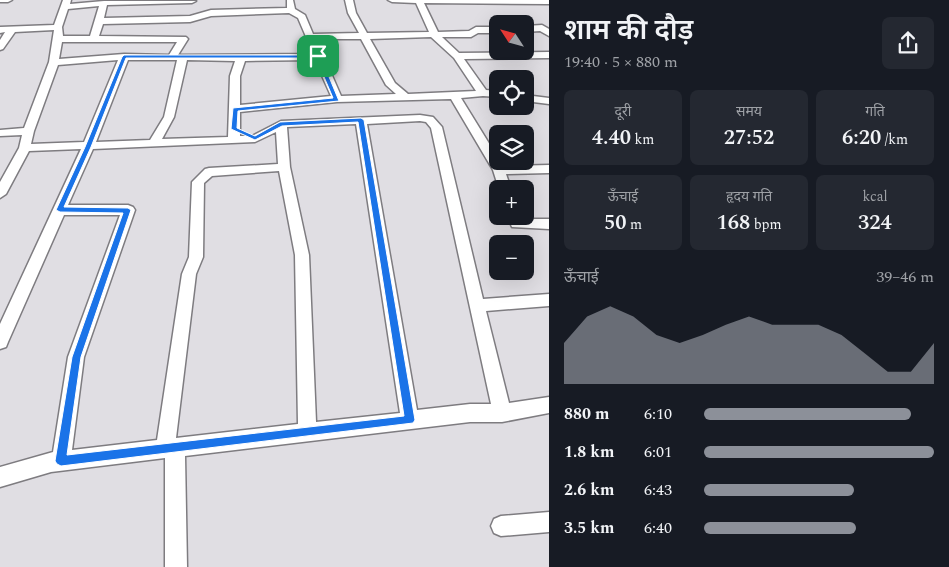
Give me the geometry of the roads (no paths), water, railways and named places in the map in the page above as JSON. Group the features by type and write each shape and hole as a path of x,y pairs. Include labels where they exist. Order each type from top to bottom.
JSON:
{"street":[{"path":"0,0 8,0"},
{"path":"290,0 291,10"},
{"path":"349,0 352,13 391,85 405,97"},
{"path":"392,0 549,2"},
{"path":"0,194 25,148 28,131 54,62 58,27 66,4 192,1 188,30 172,57"},
{"path":"419,1 435,36 457,56 483,93"},
{"path":"94,39 104,3"},
{"path":"100,17 146,20 211,13 291,10 302,17 337,100"},
{"path":"100,17 190,15"},
{"path":"145,40 146,20"},
{"path":"0,30 58,27"},
{"path":"534,28 542,28 549,33"},
{"path":"0,47 12,29"},
{"path":"310,36 435,36 471,34 476,30 489,30"},
{"path":"58,39 183,39"},
{"path":"457,56 549,55"},
{"path":"54,62 124,57 241,58 318,56"},
{"path":"0,342 88,147 124,57"},
{"path":"153,144 169,117 184,57"},
{"path":"234,135 236,76 241,58"},
{"path":"235,109 337,100 489,93"},
{"path":"454,96 489,154"},
{"path":"534,100 549,102"},
{"path":"25,148 153,144 234,135 255,138 280,124 429,119 436,127 502,413"},
{"path":"361,120 410,420"},
{"path":"280,124 284,167 302,255 307,432"},
{"path":"0,134 28,131"},
{"path":"176,567 170,448 189,274 196,257 198,182 209,172 284,167"},
{"path":"499,170 502,180"},
{"path":"534,170 549,170"},
{"path":"60,210 128,210 76,357 61,461"},
{"path":"534,224 549,224"},
{"path":"476,306 549,300"},
{"path":"0,477 51,462 470,413 502,413 549,405"},
{"path":"501,526 549,522"}]}
